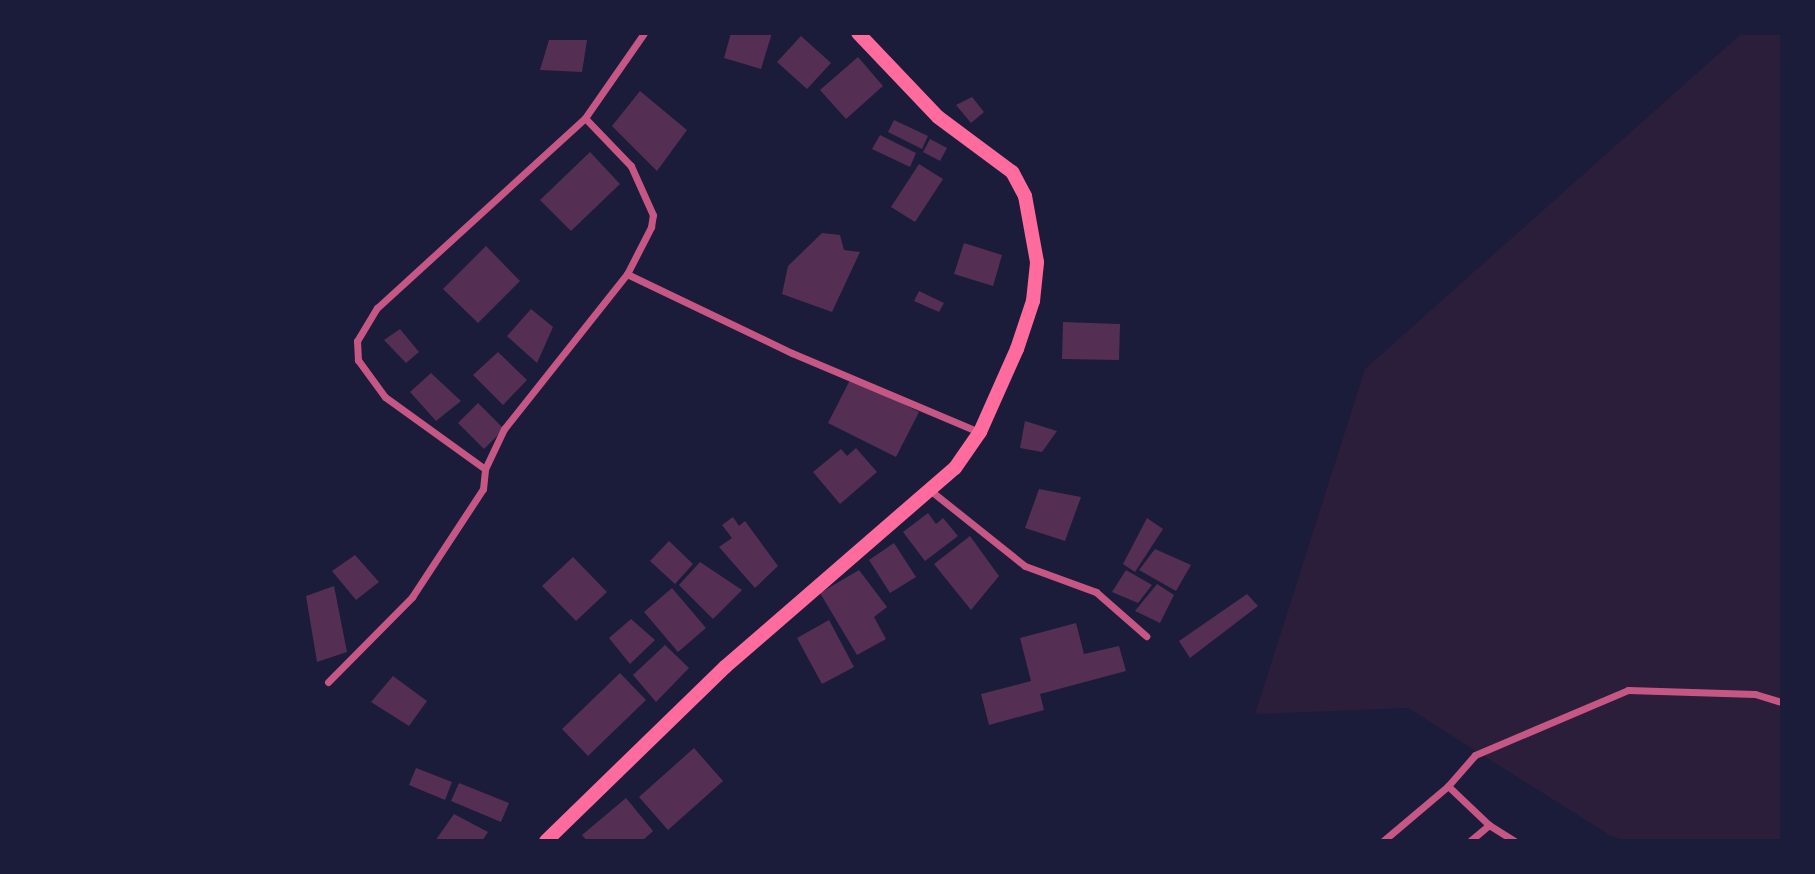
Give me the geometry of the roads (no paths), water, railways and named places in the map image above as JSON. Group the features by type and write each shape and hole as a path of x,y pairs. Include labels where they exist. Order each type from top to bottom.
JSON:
{"main road":[{"path":"546,841 725,667 931,491 980,432 1033,301 1037,262 1025,196 1004,163 938,117 858,33"}],"street":[{"path":"485,470 385,397 358,360 357,341 377,308 585,118 644,33"},
{"path":"328,682 412,597 483,489 485,470 504,429 627,274 653,215 631,166 585,118"},
{"path":"627,274 792,353 980,432"},
{"path":"931,491 1026,566 1096,592 1146,636"},
{"path":"1383,841 1448,786 1475,755 1628,690 1755,694 1782,702"},
{"path":"1448,786 1489,825 1514,841"},
{"path":"1470,841 1489,825"}]}
